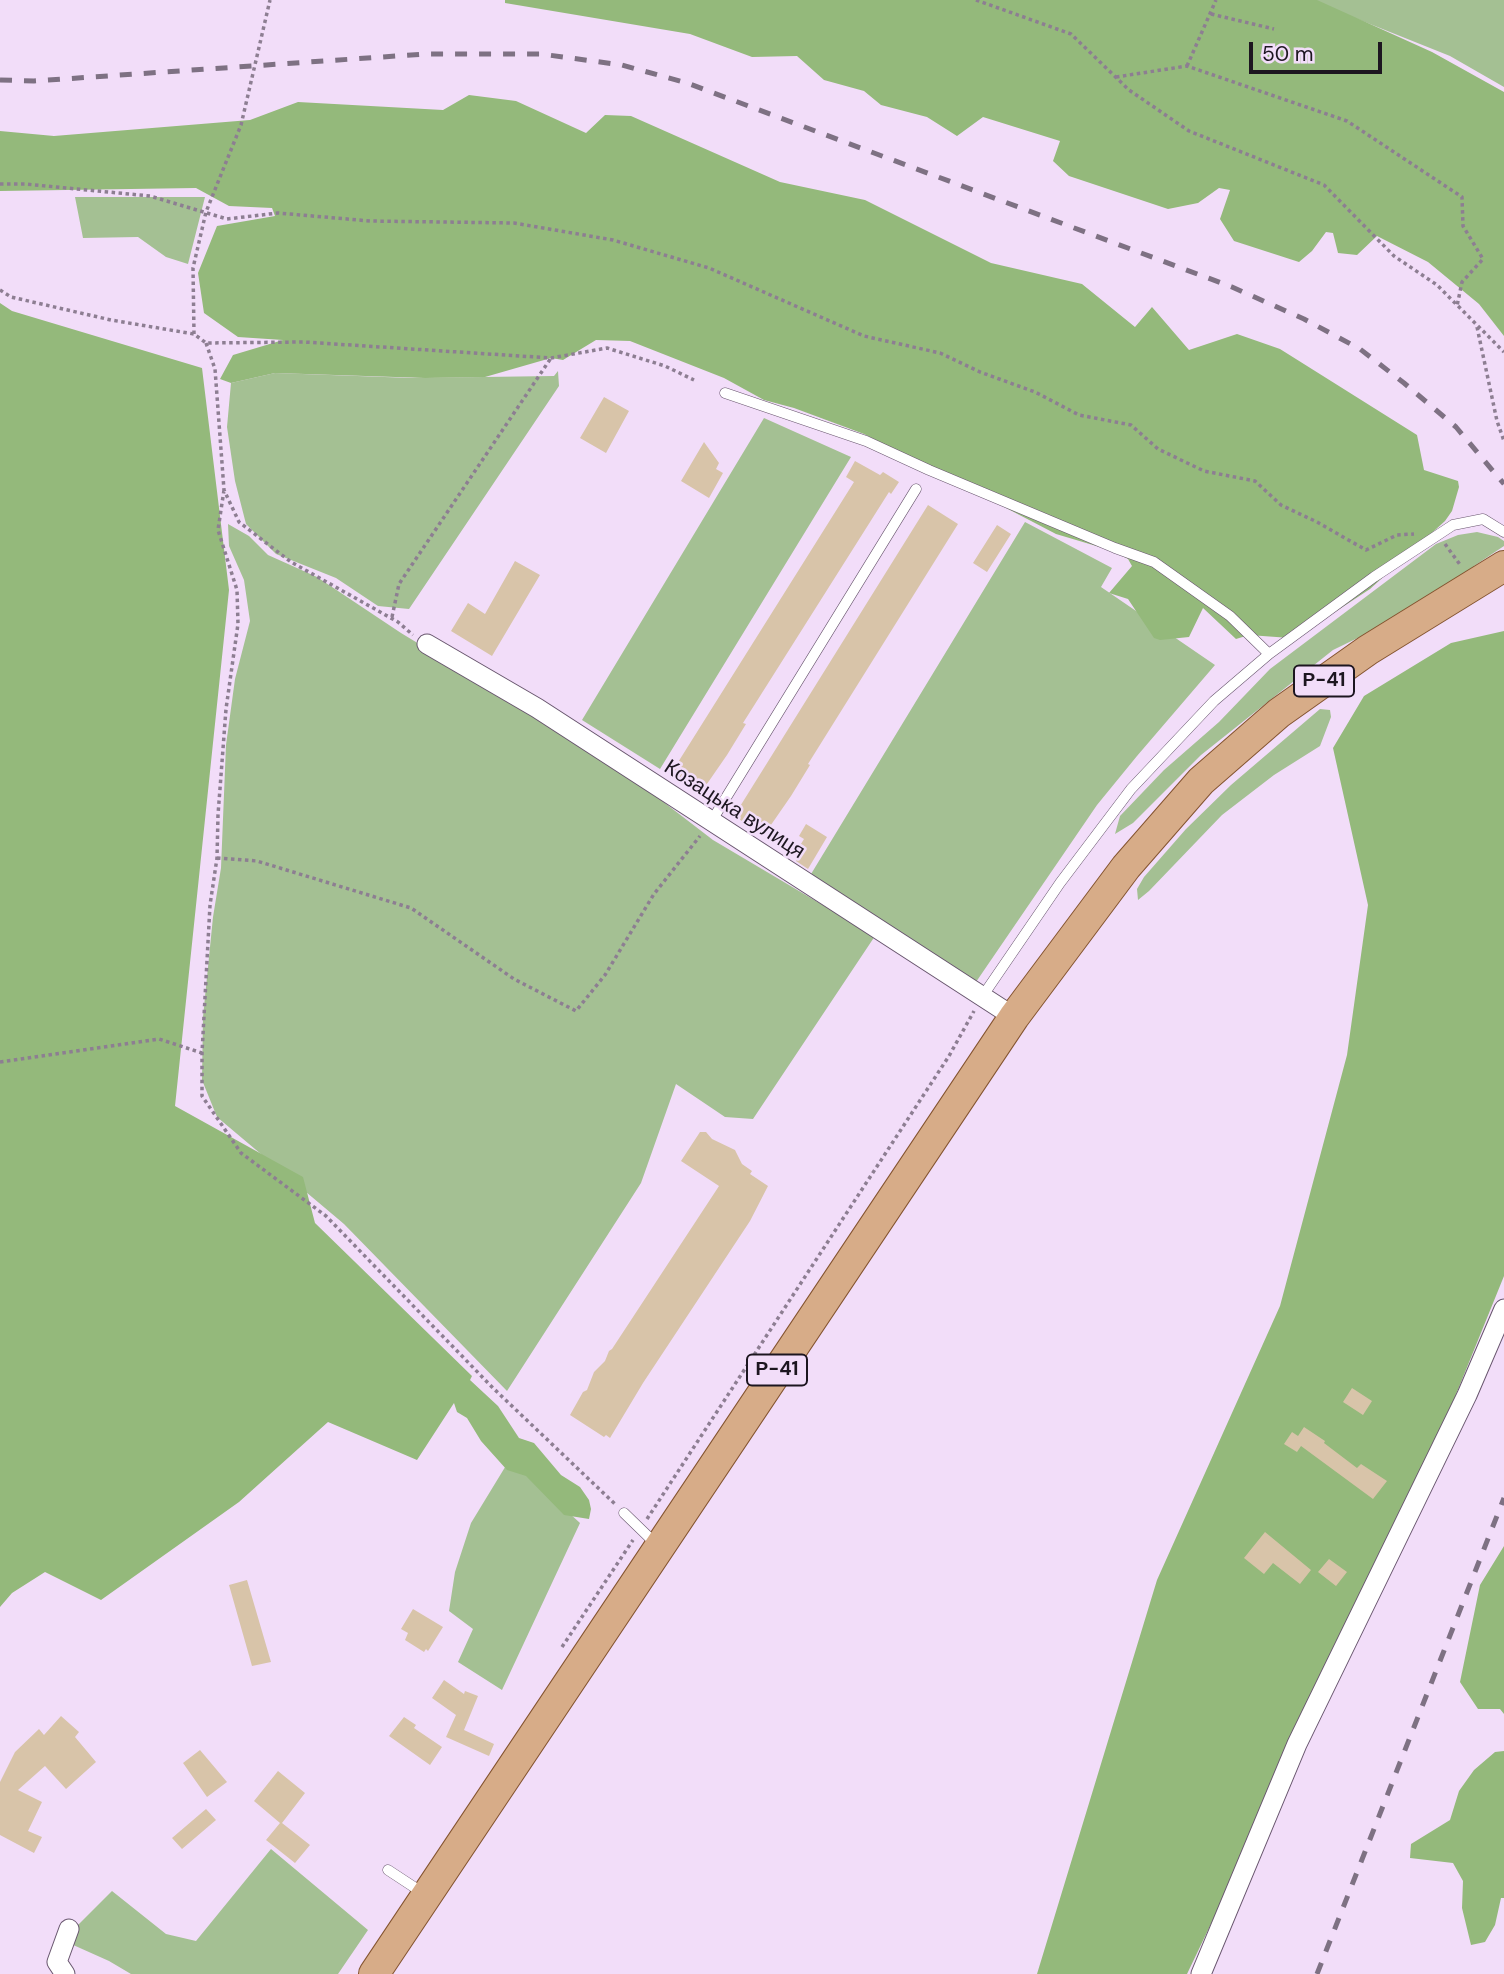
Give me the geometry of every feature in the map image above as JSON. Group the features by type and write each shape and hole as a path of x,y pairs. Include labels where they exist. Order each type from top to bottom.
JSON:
{"main road":[{"name":"Р-41","path":"374,1974 426,1896 650,1538 1014,1017 1126,867 1201,781 1279,713 1462,584 1504,566"}],"street":[{"name":"Козацька вулиця","path":"427,644 537,708 1014,1017"},
{"path":"1201,1974 1297,1744 1467,1395 1504,1309"},
{"path":"65,1974 57,1962 69,1929"}],"lane":[{"path":"725,393 866,441 929,470 1154,562 1230,616 1269,654"},
{"path":"711,822 916,489"},
{"path":"982,997 1060,883 1131,789 1214,701 1269,654 1374,577 1452,525 1483,519 1504,532"},
{"path":"624,1513 650,1538"},
{"path":"388,1870 426,1896"}],"path":[{"path":"194,334 193,268 206,212 242,125 270,0"},
{"path":"976,0 1071,34 1129,90 1189,131 1324,185 1394,256 1437,285 1504,352"},
{"path":"1187,66 1216,0"},
{"path":"1210,14 1274,29"},
{"path":"1115,77 1187,66 1347,121 1462,197 1463,226 1483,258 1462,282 1457,306"},
{"path":"0,184 150,196 227,219 278,213 370,220 514,223 613,240 709,268 864,336 940,353 980,372 1035,392 1079,415 1131,425 1158,449 1204,471 1255,481 1281,505 1366,550 1397,536 1441,533 1462,584"},
{"path":"0,290 11,297 98,317 194,334 206,343 215,369 224,490 218,530 237,590 238,624 226,709 218,815 218,858 210,905 202,1096 241,1153 326,1216 493,1388 624,1513"},
{"path":"1477,327 1497,421 1504,441"},
{"path":"206,343 304,342 551,358 607,348 665,366 694,380"},
{"path":"391,618 399,584 551,358"},
{"path":"224,490 239,522 291,562 391,618 427,644"},
{"path":"218,858 257,861 411,908 514,979 576,1011 605,975 654,894 711,822"},
{"path":"558,1653 650,1538 949,1056 982,997"},
{"path":"0,1062 159,1039 202,1053"}],"green space":[{"path":"505,0 1317,0 1432,52 1504,92 1504,336 1479,304 1428,262 1377,236 1357,255 1338,253 1333,233 1326,232 1312,251 1299,262 1234,241 1220,219 1230,190 1219,188 1198,203 1168,209 1069,176 1053,161 1060,141 983,117 957,136 927,117 881,105 864,91 824,80 797,56 752,57 690,34 505,3"},
{"path":"1310,0 1504,0 1504,87 1450,56"},
{"path":"469,95 516,101 586,133 605,115 631,116 780,182 865,200 991,263 1082,284 1135,327 1152,307 1189,350 1237,334 1280,349 1417,435 1424,470 1458,481 1459,487 1452,511 1445,521 1370,589 1303,633 1290,638 1249,635 1236,639 1203,608 1189,637 1160,640 1154,638 1128,599 1109,593 1132,566 1128,559 1113,551 1056,534 864,434 764,400 724,378 630,341 596,340 563,360 551,358 485,377 425,378 275,373 231,383 220,379 233,355 283,340 238,337 204,313 198,273 217,226 275,216 272,208 229,206 196,188 0,191 0,131 54,136 250,120 298,102 443,110"},
{"path":"75,197 205,197 188,264 166,257 138,237 83,238"},
{"path":"0,303 12,311 202,368 229,590 175,1106 303,1177 315,1223 472,1376 470,1380 498,1406 519,1438 534,1443 561,1475 580,1487 589,1500 589,1519 564,1515 526,1476 507,1470 481,1441 467,1418 457,1412 454,1403 417,1460 328,1422 239,1502 101,1600 45,1572 12,1593 0,1607"},
{"path":"558,371 559,386 409,609 378,606 336,578 276,554 246,524 235,481 227,427 231,383 275,373 412,378 554,376"},
{"path":"764,418 851,457 660,769 582,720"},
{"path":"1025,522 1112,568 1101,587 1215,665 1097,805 976,982 808,879"},
{"path":"228,524 249,536 268,555 317,577 401,633 601,754 713,840 875,936 753,1119 725,1117 676,1084 641,1183 507,1391 344,1224 217,1117 202,1080 203,1017 221,868 226,745 235,679 250,621 244,580 229,546"},
{"path":"1477,532 1498,537 1504,541 1504,546 1474,566 1476,569 1368,633 1333,650 1201,755 1133,823 1115,834 1120,816 1164,770 1219,722 1270,669 1436,544 1458,535"},
{"path":"1504,631 1504,1276 1429,1461 1187,1974 1037,1974 1157,1580 1280,1306 1347,1055 1368,905 1333,748 1364,696 1451,643"},
{"path":"1320,709 1330,710 1331,717 1320,746 1274,775 1222,815 1138,900 1137,889 1144,877 1186,829 1231,785"},
{"path":"510,1459 580,1523 502,1690 458,1662 473,1629 449,1611 455,1572 471,1523"},
{"path":"1504,1546 1504,1714 1500,1709 1478,1709 1460,1682 1480,1585"},
{"path":"1504,1751 1504,1898 1501,1898 1495,1925 1485,1942 1471,1945 1462,1908 1463,1881 1453,1863 1410,1858 1411,1844 1450,1820 1459,1791 1474,1770 1495,1752"},
{"path":"271,1849 368,1930 338,1974 131,1974 71,1944 74,1929 112,1891 166,1934 196,1941"}],"building":[{"path":"604,397 629,411 606,453 580,438"},
{"path":"704,442 719,463 716,469 723,473 709,498 681,481"},
{"path":"855,461 880,475 883,472 899,482 891,494 889,492 743,723 746,724 727,755 700,794 670,775 854,482 846,477"},
{"path":"928,505 958,524 808,764 810,765 791,796 764,835 734,816"},
{"path":"997,525 1011,534 987,572 973,563"},
{"path":"515,561 540,575 492,656 451,631 468,603 485,614"},
{"path":"806,824 827,837 808,869 796,861 800,854 796,852 804,839 799,836"},
{"path":"700,1132 706,1132 712,1139 735,1150 742,1164 752,1171 750,1174 768,1186 750,1221 610,1438 606,1435 604,1437 570,1415 583,1392 587,1390 594,1372 605,1361 609,1351 719,1186 681,1161"},
{"path":"1352,1388 1372,1401 1363,1415 1343,1402"},
{"path":"1304,1427 1357,1468 1361,1464 1387,1481 1373,1499 1301,1446 1297,1452 1284,1444 1292,1432 1298,1436"},
{"path":"1265,1532 1311,1570 1300,1584 1273,1563 1264,1574 1244,1558"},
{"path":"1329,1559 1347,1572 1336,1586 1318,1572"},
{"path":"247,1580 271,1662 252,1666 229,1585"},
{"path":"413,1609 443,1627 428,1651 426,1649 424,1652 405,1640 408,1633 401,1629"},
{"path":"444,1680 464,1694 465,1691 478,1696 464,1730 494,1744 489,1756 446,1737 456,1715 432,1698"},
{"path":"61,1716 79,1732 75,1737 96,1762 66,1789 45,1766 18,1790 42,1802 28,1831 42,1837 34,1853 0,1835 0,1782 15,1752 39,1729 44,1735"},
{"path":"404,1717 416,1725 414,1728 442,1747 430,1765 389,1736"},
{"path":"200,1750 227,1782 207,1797 183,1763"},
{"path":"278,1771 305,1793 282,1823 310,1845 295,1863 266,1840 280,1823 254,1801"},
{"path":"206,1809 216,1820 182,1849 172,1838"}],"railway":[{"path":"0,80 34,81 425,54 541,54 622,65 687,83 1232,287 1304,319 1360,349 1404,383 1456,427 1504,484"},
{"path":"1317,1974 1504,1498"}]}
